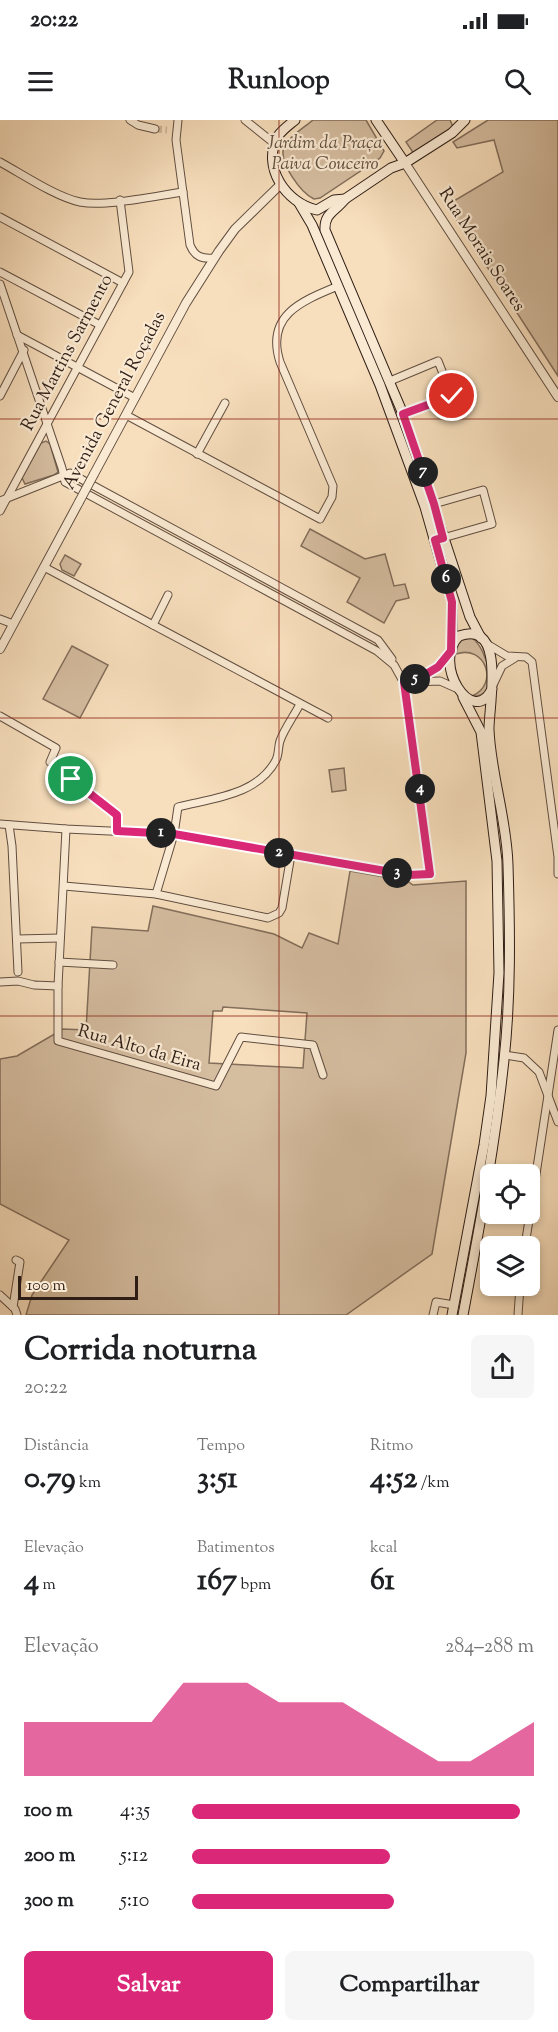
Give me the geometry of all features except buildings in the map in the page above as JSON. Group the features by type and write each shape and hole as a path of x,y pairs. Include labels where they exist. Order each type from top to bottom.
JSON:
{"main road":[{"path":"295,120 279,134 275,144 274,168 280,185 290,197 317,210 334,200 345,199"},
{"name":"Rua Morais Soares","path":"376,120 405,163"},
{"path":"429,505 393,419 342,284 324,220 345,199 391,168 405,163 452,133 463,121"},
{"path":"299,203 390,381 403,414 439,539 452,602 452,674 481,732 497,861 499,974 491,1096 452,1315"},
{"path":"380,385 390,381"},
{"path":"393,419 403,414"},
{"path":"439,539 470,617 491,660 493,687 489,729 508,861 509,972 505,1055 494,1146 463,1315"},
{"path":"451,649 456,639 464,634 475,635 483,641"},
{"path":"459,691 465,698 475,701 484,699 493,687"}],"street":[{"path":"130,120 138,125 155,129"},
{"path":"178,120 172,131 192,249 201,258 214,258"},
{"path":"245,120 275,144"},
{"path":"0,162 73,200 93,203 183,192"},
{"name":"Rua Morais Soares","path":"405,163 558,397"},
{"name":"Avenida General Roçadas","path":"0,649 186,303 235,229 280,185"},
{"name":"Rua Martins Sarmento","path":"0,511 3,500 129,269 120,200"},
{"path":"0,217 123,283"},
{"path":"0,272 100,325"},
{"path":"0,284 2,296 23,352 65,482 377,651 396,669"},
{"path":"126,415 320,519 332,497 333,486 280,362 277,343 281,324 292,308 303,300 342,284"},
{"path":"17,335 135,398"},
{"path":"0,396 27,341"},
{"path":"390,381 438,362 452,396 403,414"},
{"path":"197,454 225,403"},
{"path":"0,824 66,830 174,834 408,875 430,874 404,682 385,647 378,640 70,472 54,481 3,500"},
{"path":"429,505 483,490 492,524 439,539"},
{"path":"195,552 200,543"},
{"path":"44,567 328,718"},
{"path":"153,625 168,596"},
{"path":"317,618 322,609"},
{"path":"0,619 13,624"},
{"path":"483,641 507,656 528,657 532,664 558,857 558,874"},
{"path":"404,682 423,676 438,667 451,649"},
{"path":"493,687 502,666 516,657"},
{"path":"404,682 440,681 459,691"},
{"path":"156,894 174,834 178,807 245,790 258,782 268,773 278,757 280,741 300,704"},
{"path":"0,716 56,748 50,762"},
{"path":"71,779 117,815 117,831"},
{"path":"9,825 18,972"},
{"path":"0,982 18,981 34,985 58,986 66,830"},
{"path":"64,886 156,894 274,917 282,909 291,855"},
{"path":"17,939 60,938"},
{"path":"59,962 113,965"},
{"name":"Rua Alto da Eira","path":"58,986 57,1037 62,1043 216,1086 241,1037 313,1045 323,1076"},
{"path":"527,1236 558,1030"},
{"path":"505,1055 524,1058 539,1072 558,1122"},
{"path":"13,1307 20,1262 16,1260"},
{"path":"0,1295 13,1307 17,1315"},
{"path":"518,1315 519,1296"},
{"path":"433,1315 436,1302 454,1305"}],"green space":[{"name":"Jardim da Praça Paiva Couceiro","path":"313,120 366,120 384,151 380,158 320,198 314,199 292,176 284,161 283,153 289,140"},
{"path":"437,120 450,120 453,127 414,154 406,142"},
{"path":"488,120 558,120 558,376 447,205 503,172 494,140 457,148 453,142"},
{"path":"46,441 50,444 58,472 25,484 22,478 41,443"},
{"path":"310,529 365,559 385,554 394,586 405,584 409,598 396,601 384,623 347,602 360,578 301,546"},
{"path":"65,555 81,564 74,576 62,570 60,564"},
{"path":"472,638 483,652 487,662 489,682 481,695 472,696 481,690 485,683 487,675 485,667 475,655 466,652 456,654 458,644 462,639"},
{"path":"72,646 108,665 80,718 43,699"},
{"path":"344,768 346,790 332,792 329,770"},
{"path":"350,871 407,881 413,885 466,881 466,1053 432,1254 346,1315 26,1315 32,1295 69,1240 0,1204 0,1059 17,1056 63,1029 86,1030 92,927 148,931 153,906 274,934 302,948 309,933 338,944","holes":["223,1007 307,1013 303,1068 209,1063 213,1011 222,1011"]}],"tunnel":[{"path":"155,129 167,130"}],"route":[{"path":"71,779 117,815 117,831 174,834 408,875 430,874 421,794 404,682 423,676 442,664 449,656 452,646 452,602 435,540 443,538 434,504 403,414 452,396"}]}
